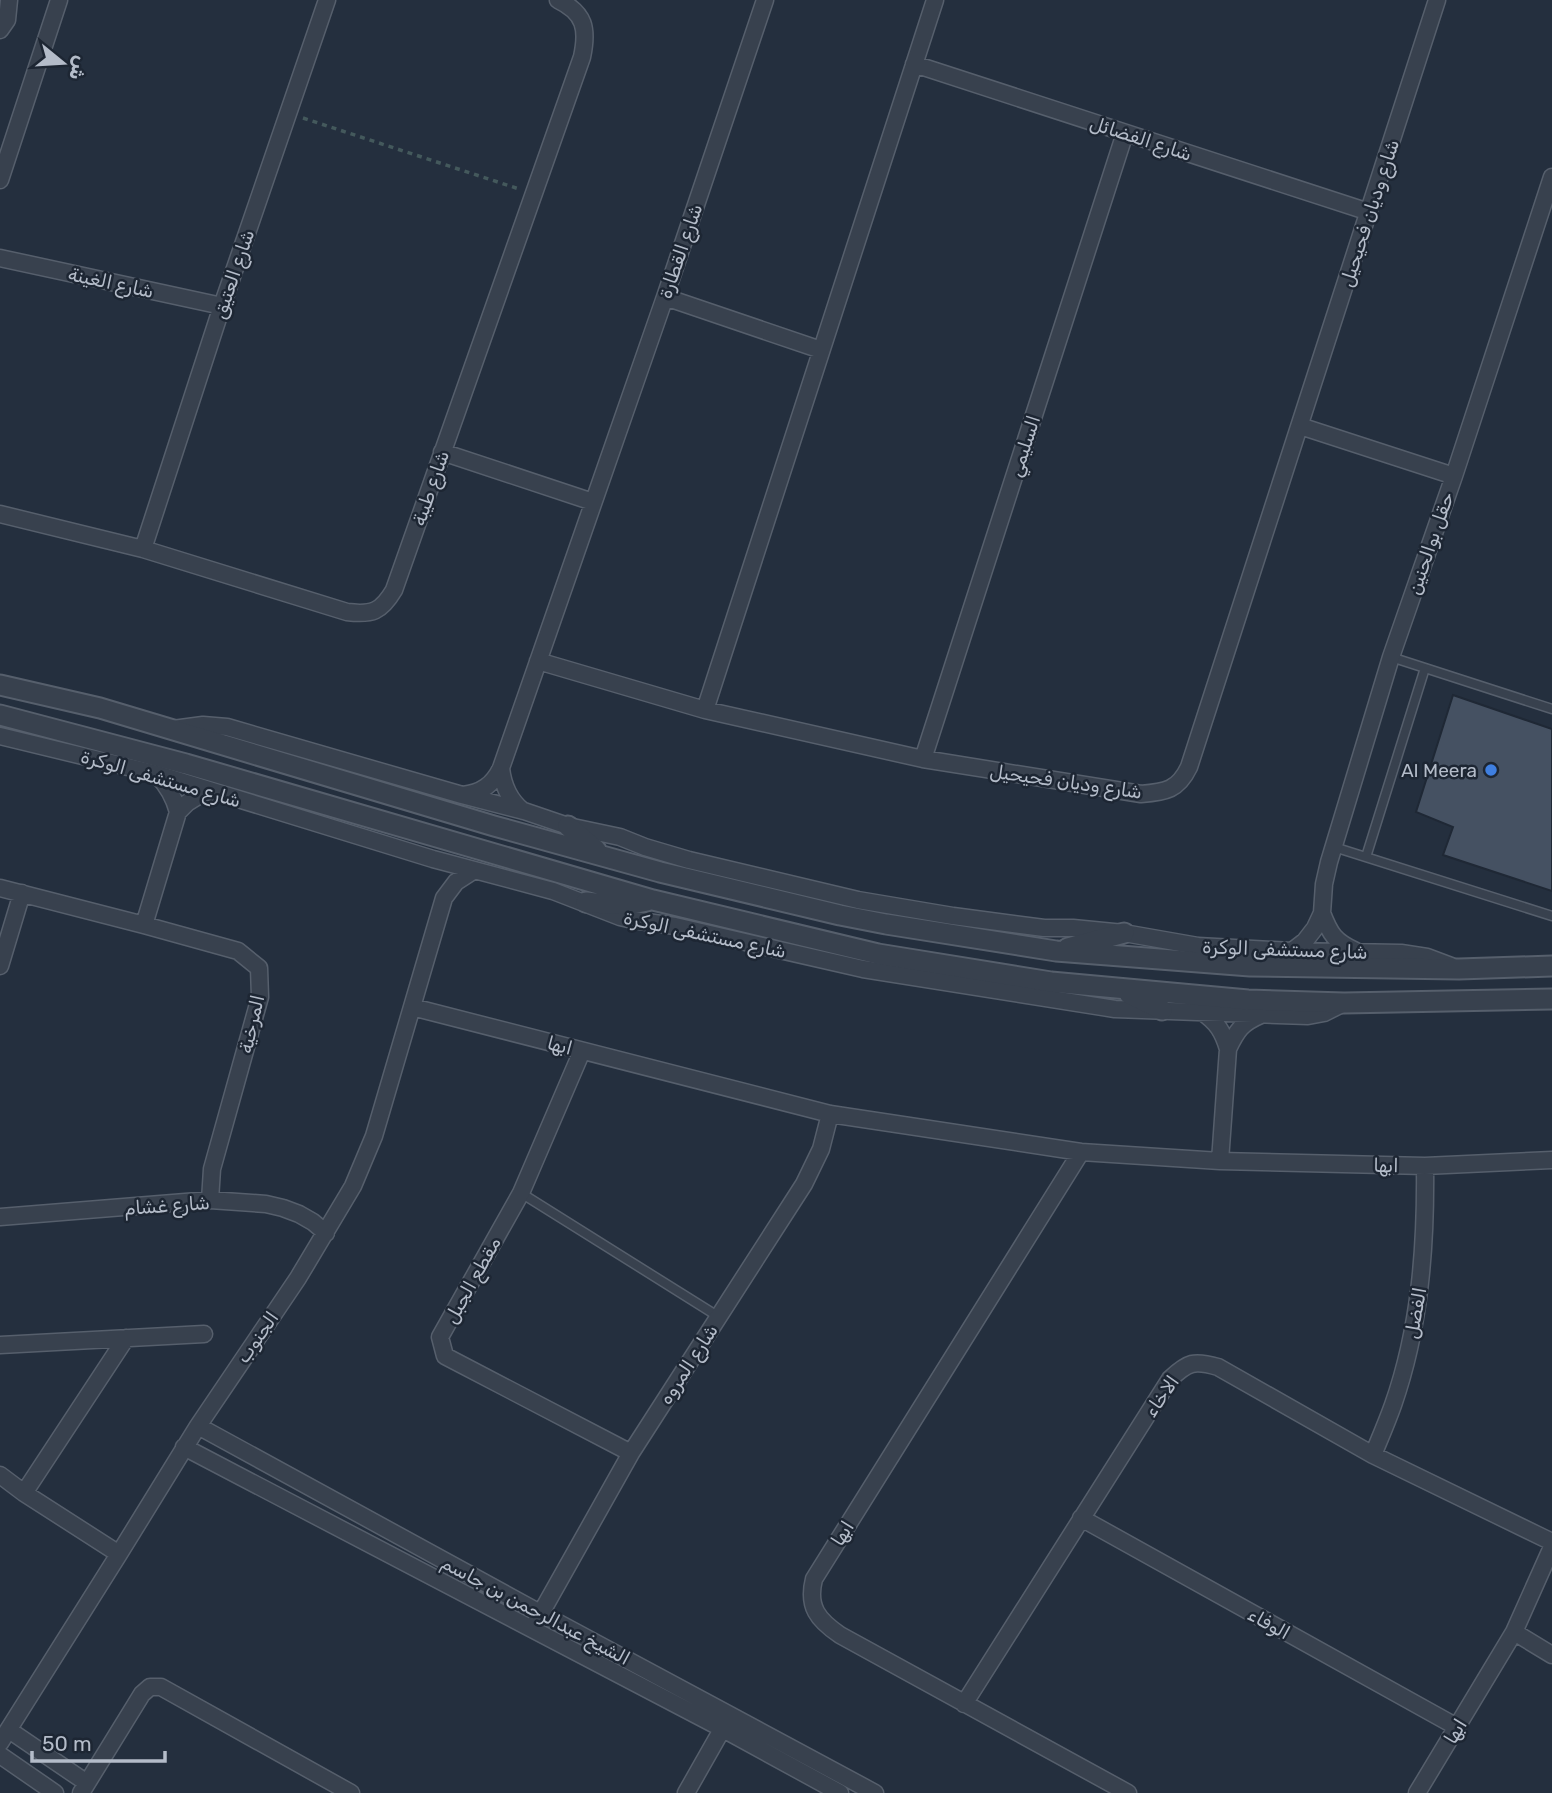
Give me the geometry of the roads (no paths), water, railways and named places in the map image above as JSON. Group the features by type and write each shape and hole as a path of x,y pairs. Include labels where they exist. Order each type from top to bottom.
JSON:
{"street":[{"path":"0,30 7,20 9,0"},
{"path":"0,180 59,0"},
{"name":"شارع العتيق","path":"143,549 222,306 327,0"},
{"name":"شارع طيبة","path":"0,514 143,549 346,612 375,612 386,603 394,590 582,57 586,36 582,21 575,9 558,0"},
{"name":"شارع القطارة","path":"462,795 472,794 490,785 501,768 665,298 765,0"},
{"path":"705,710 935,0"},
{"name":"شارع وديان فحيحيل","path":"538,661 705,710 923,759 1141,794 1160,793 1171,789 1183,779 1194,754 1437,0"},
{"name":"شارع الفضائل","path":"914,64 1369,212"},
{"name":"السليمي","path":"923,759 1125,133"},
{"name":"حقل بوالحنين","path":"1292,951 1315,928 1322,913 1324,884 1391,657 1544,228 1552,177"},
{"name":"شارع الغينة","path":"0,257 222,306"},
{"path":"665,298 821,351"},
{"path":"1300,426 1454,476"},
{"path":"442,452 593,502"},
{"name":"شارع مستشفى الوكرة","path":"0,685 100,708 494,826 660,872 886,924 1056,951 1250,966 1459,969 1552,966"},
{"name":"شارع مستشفى الوكرة","path":"0,715 186,764 653,900 878,954 1051,982 1248,1000 1344,1003 1552,999"},
{"name":"شارع مستشفى الوكرة","path":"171,729 203,725 227,727 524,811 568,826 620,837 689,860 858,900 1018,925 1124,933 1198,946 1401,953 1427,957 1459,969"},
{"name":"شارع مستشفى الوكرة","path":"0,736 157,774 473,871 553,891 620,917 660,923 863,969 1115,1009 1308,1016 1324,1013 1344,1003"},
{"path":"501,768 505,788 524,811"},
{"path":"157,774 167,785 178,812"},
{"path":"144,925 178,812 208,790"},
{"path":"568,826 602,855"},
{"path":"433,859 442,877 444,898"},
{"name":"الجنوب","path":"4,1737 184,1447 298,1278 365,1161 444,898 456,882 473,871"},
{"name":"المرخية","path":"0,888 238,951 259,968 260,997 212,1169 210,1200"},
{"path":"0,965 22,893"},
{"path":"586,902 609,906 653,900"},
{"path":"1322,913 1328,931 1341,944 1357,952"},
{"path":"1056,951 1124,933"},
{"path":"1122,990 1162,1010"},
{"name":"ابها","path":"412,1006 830,1114 1081,1152 1220,1161 1425,1166 1552,1160"},
{"path":"1202,1012 1215,1021 1224,1034 1228,1049 1220,1161"},
{"path":"1228,1049 1236,1033 1248,1021 1264,1014"},
{"name":"مقطع الجبل","path":"582,1051 521,1193 440,1337 445,1356 631,1453"},
{"name":"شارع المروه","path":"532,1629 631,1453 804,1184 821,1149 830,1114"},
{"name":"ابها","path":"1081,1152 814,1579 810,1594 824,1624 1128,1793"},
{"name":"الفضل","path":"1373,1455 1394,1404 1417,1310 1426,1214 1425,1166"},
{"name":"شارع غشام","path":"0,1217 210,1200 266,1204 283,1208 313,1222 326,1233"},
{"path":"0,1345 204,1334"},
{"path":"24,1493 126,1338"},
{"name":"الاخاء","path":"964,1704 1170,1379 1189,1364 1201,1362 1218,1367 1373,1455 1552,1545"},
{"name":"الشيخ عبدالرحمن بن جاسم","path":"198,1426 540,1614 727,1722 840,1793"},
{"name":"الشيخ عبدالرحمن بن جاسم","path":"184,1447 532,1629 875,1793"},
{"path":"0,1475 120,1554"},
{"name":"الوفاء","path":"1082,1518 1457,1727"},
{"name":"ابها","path":"1417,1793 1514,1632 1552,1545"},
{"path":"1514,1632 1552,1655"},
{"path":"4,1737 84,1788 142,1694 150,1687 161,1687 351,1793"},
{"path":"686,1793 727,1722"},
{"path":"0,1755 55,1793"}],"lane":[{"path":"1391,657 1552,709"},
{"path":"1366,857 1426,668"},
{"path":"1334,847 1552,916"},
{"path":"521,1193 719,1317"}],"place":[{"name":"Al Meera","path":"1491,770"}]}
